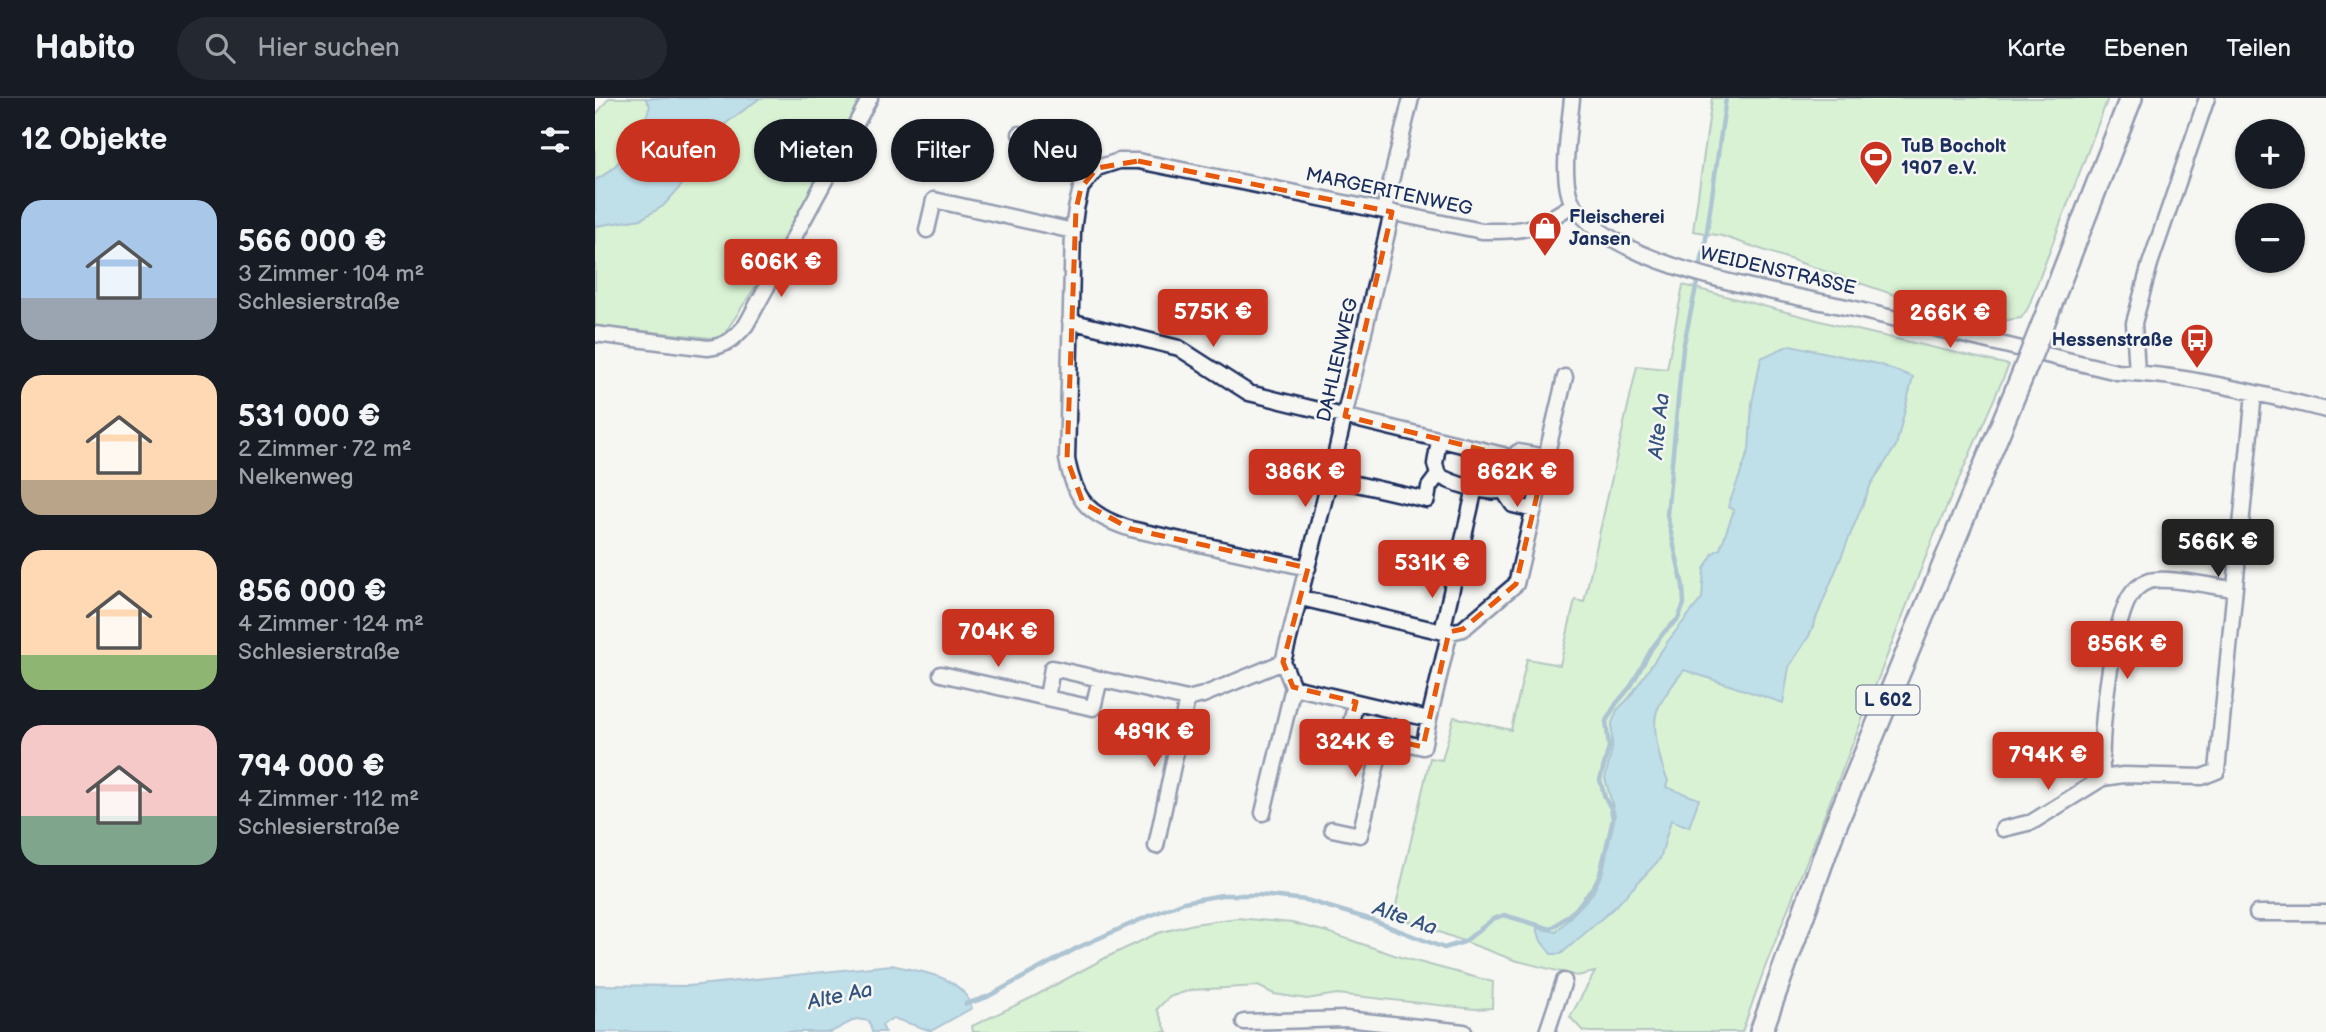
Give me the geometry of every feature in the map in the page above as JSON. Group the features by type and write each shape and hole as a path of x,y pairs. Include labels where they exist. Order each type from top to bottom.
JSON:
{"main road":[{"name":"L 602","path":"1761,1031 1834,829 2023,374 2131,98"}],"street":[{"path":"595,334 708,348 725,346 737,336 746,326 870,98"},
{"name":"DAHLIENWEG","path":"1283,663 1345,416 1411,98"},
{"path":"1572,98 1567,173 1572,205"},
{"path":"2137,373 2134,323 2150,264 2207,98"},
{"name":"MARGERITENWEG","path":"1102,166 1119,161 1138,161 1482,231 1520,232 1546,222 1572,205"},
{"path":"1086,182 1081,188 1073,231 1067,459 1072,484 1083,503 1112,523 1308,568"},
{"path":"927,230 934,200 1073,231"},
{"name":"WEIDENSTRASSE","path":"1572,205 1590,224 1627,247 1706,275 2117,372 2194,381 2326,410"},
{"path":"1070,321 1179,348 1249,393 1503,455 1510,460 1514,468 1511,482 1503,490 1494,491 1447,481 1438,475 1435,464 1440,440"},
{"path":"1300,598 1447,632 1463,629 1516,584 1565,377"},
{"path":"2003,828 2032,821 2103,778 2123,775 2202,777 2217,771 2254,393"},
{"path":"1510,460 1518,452 1546,457"},
{"path":"1330,478 1427,500 1429,487 1438,475"},
{"path":"1356,702 1349,730 1423,747 1447,641 1444,623 1475,488"},
{"path":"1503,490 1513,505 1534,510"},
{"path":"2103,778 2100,762 2111,672 2119,626 2127,601 2136,588 2149,581 2234,589"},
{"path":"1047,698 1052,668 1187,699 1283,663 1293,687 1263,813"},
{"path":"941,674 1093,708 1100,679"},
{"path":"1293,687 1429,719"},
{"path":"1156,846 1187,699"},
{"path":"1332,829 1360,835 1383,738"},
{"path":"2257,913 2326,913"},
{"path":"1547,1032 1564,981"},
{"path":"1244,1022 1346,1019 1464,1032"}],"highlighted area":[{"path":"1138,161 1392,212 1345,416 1512,457 1518,452 1546,457 1516,584 1463,629 1449,632 1423,747 1349,730 1356,702 1293,687 1283,662 1308,568 1131,529 1083,503 1067,459 1076,209 1081,188 1097,168"}],"green space":[{"path":"609,98 645,98 651,106 645,119 616,119 616,165 595,180 595,116"},
{"path":"760,98 862,98 850,119 754,119 754,182 816,182 774,258 721,339 595,326 595,226 641,219 663,206 685,182 740,182 740,119 732,119"},
{"name":"TuB Bocholt 1907 e.V.","path":"1712,98 2108,98 2028,308 2021,318 1995,322 1971,321 1722,236 1693,231"},
{"path":"1683,285 1840,326 2009,365 1934,536 1742,1032 1589,1032 1583,1031 1570,1017 1595,972 1577,976 1514,960 1394,914 1430,758 1442,760 1454,717 1511,730 1527,659 1560,665 1575,600 1584,602 1637,366 1667,369"},
{"path":"1237,918 1292,923 1400,957 1493,982 1492,1008 1475,1009 1337,994 1307,999 1274,994 1258,986 1191,990 1169,997 1157,1009 1167,1032 973,1032 972,1026 1158,933 1194,924"}],"water":[{"path":"645,98 760,98 732,119 644,119 650,106"},
{"path":"616,165 616,182 685,182 663,206 641,219 595,226 595,180"},
{"path":"1790,345 1878,364 1913,377 1896,446 1871,484 1809,636 1789,667 1783,703 1684,670 1659,706 1655,727 1660,757 1668,781 1666,787 1699,799 1689,827 1671,820 1660,859 1616,906 1561,954 1551,954 1541,941 1537,928 1556,932 1593,893 1603,871 1615,815 1605,778 1612,749 1612,723 1617,710 1629,698 1668,641 1702,598 1704,569 1713,553 1720,549 1734,510 1728,507 1749,450 1752,403 1761,358"},
{"path":"891,965 927,973 950,982 967,997 972,1008 931,1031 893,1018 882,1025 885,1032 872,1032 869,1021 856,1019 831,1032 595,1032 595,985 689,986"}],"waterway":[{"name":"Alte Aa","path":"966,1004 987,997 1079,947 1142,919 1184,902 1222,895 1259,895 1306,900 1372,920 1444,948 1464,942 1493,919 1504,915 1551,929 1576,909 1600,874 1613,819 1600,780 1609,747 1606,721 1631,686 1652,648 1678,619 1684,604 1683,586 1667,515 1683,348 1705,245 1726,98"}],"place":[{"name":"TuB Bocholt 1907 e.V.","path":"1876,187"},
{"name":"Fleischerei Jansen","path":"1545,258"},
{"name":"Hessenstraße","path":"2197,370"}]}
